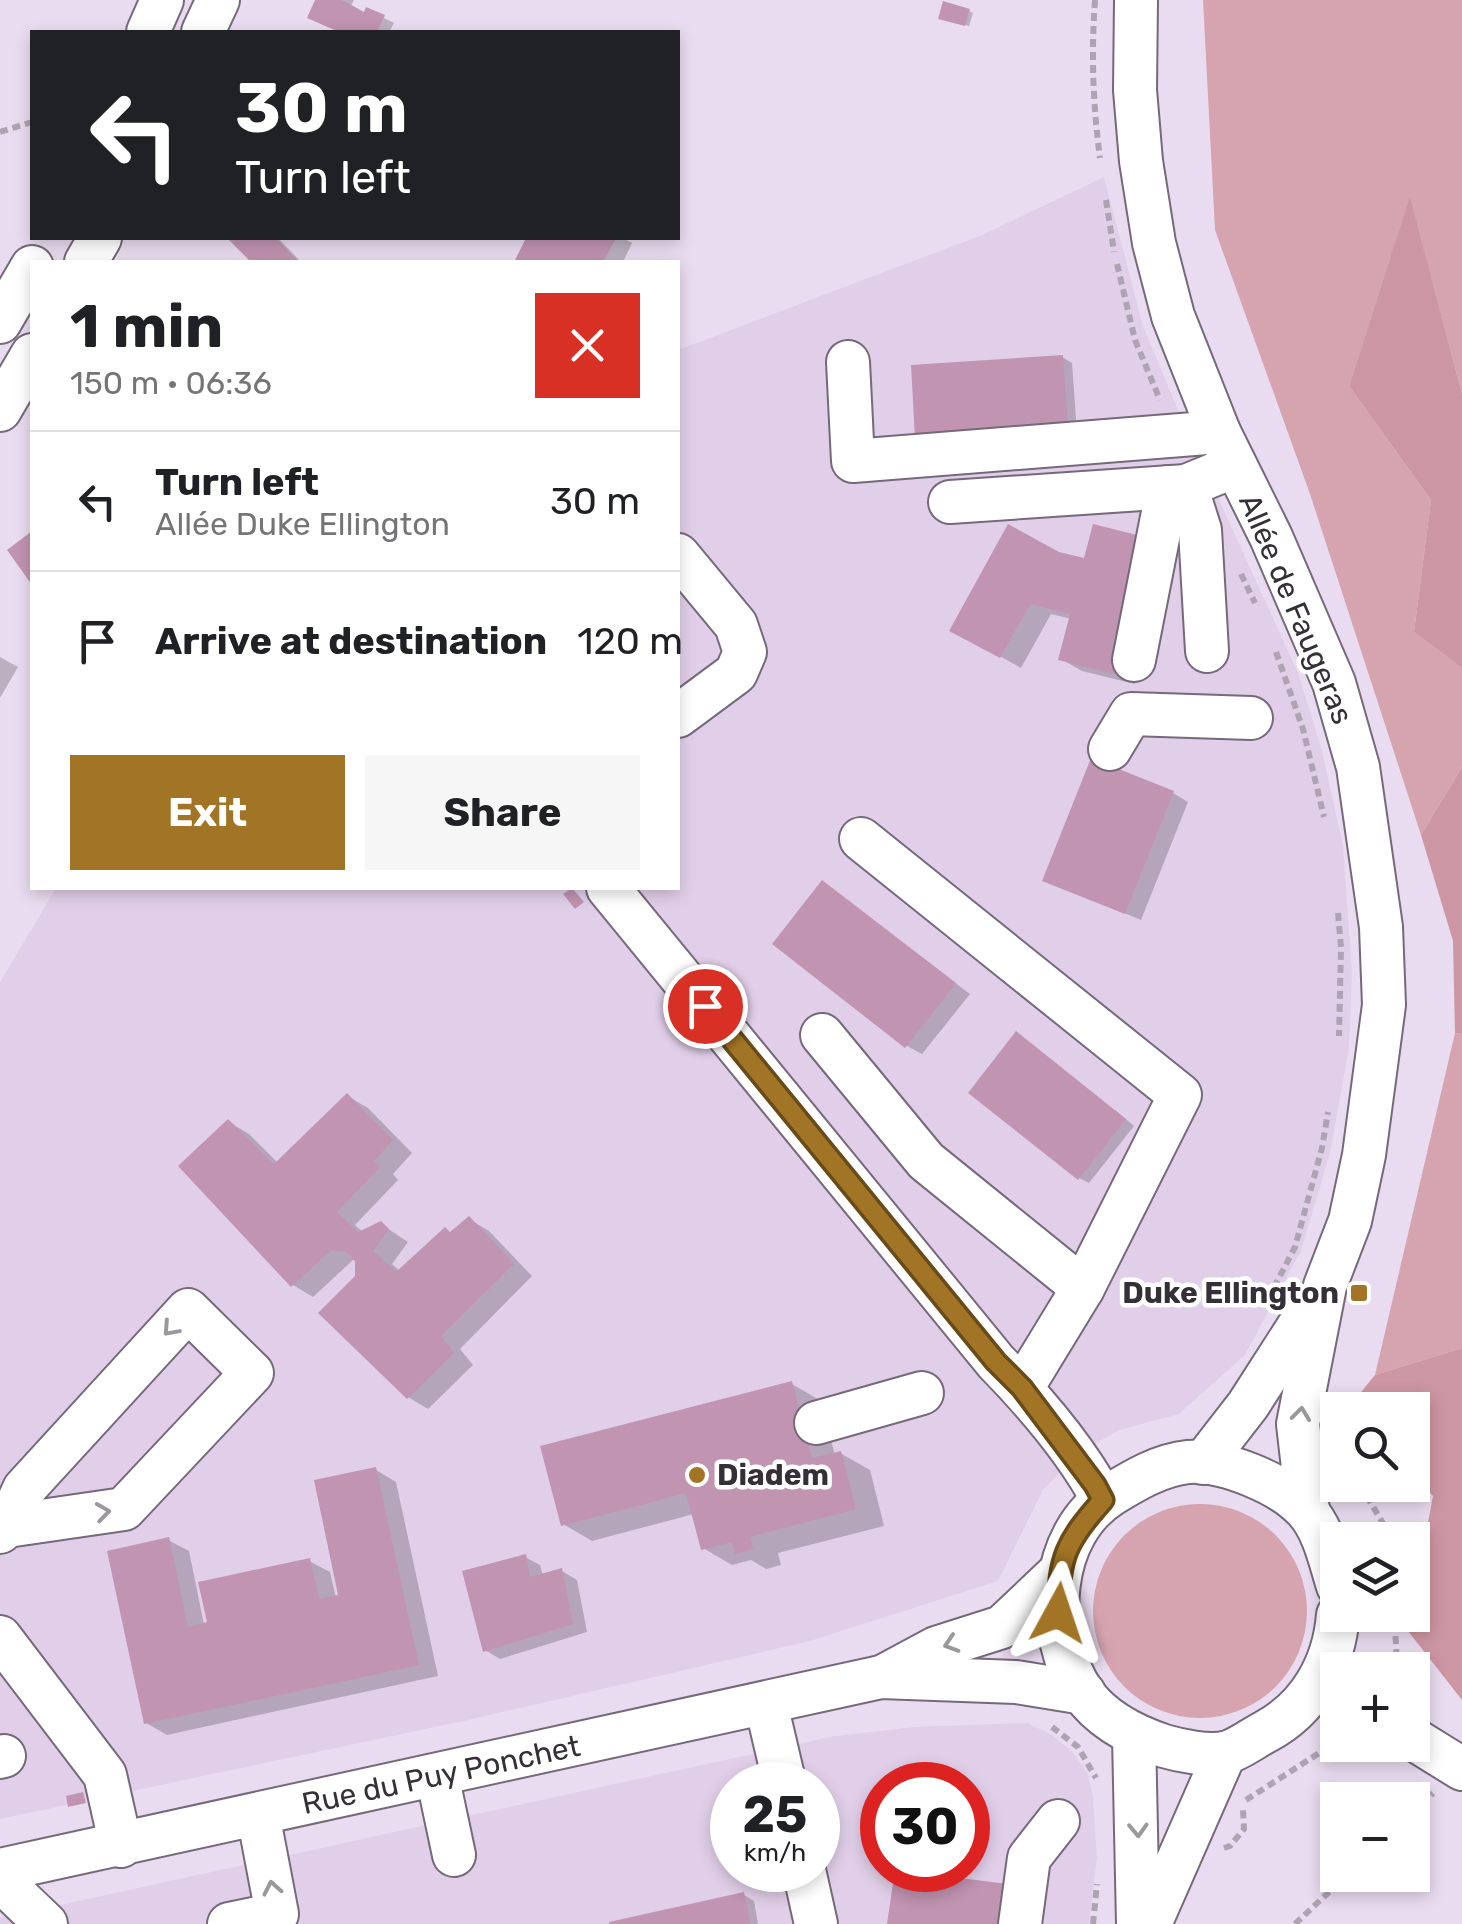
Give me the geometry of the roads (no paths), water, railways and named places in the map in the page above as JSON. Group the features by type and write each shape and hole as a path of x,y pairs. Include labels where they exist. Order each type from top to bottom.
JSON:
{"street":[{"path":"149,30 162,0"},
{"path":"205,30 218,0"},
{"name":"Allée de Faugeras","path":"1136,0 1135,90 1141,161 1154,243 1173,316 1227,449 1271,538 1334,684 1358,767 1381,927 1384,1006 1376,1081 1350,1221 1325,1286 1298,1424 1308,1511"},
{"path":"0,322 30,272"},
{"path":"0,410 30,359"},
{"path":"848,362 853,461 1176,438 1227,449"},
{"path":"950,502 1177,487 1227,449"},
{"path":"1177,487 1200,530 1206,652"},
{"path":"1134,660 1177,487"},
{"path":"680,557 736,625 745,652 736,673 680,715"},
{"path":"1110,749 1131,714 1251,718"},
{"path":"861,838 1180,1095 1084,1288 1022,1388"},
{"path":"610,890 996,1362 1022,1388 1082,1464 1103,1500"},
{"path":"822,1035 926,1161 1084,1288"},
{"name":"Allée de Faugeras","path":"1204,1463 1248,1404 1325,1286"},
{"path":"188,1310 252,1373 124,1509 3,1529 24,1488 188,1310"},
{"path":"816,1423 922,1393"},
{"path":"1320,1535 1308,1511 1273,1482 1187,1462 1143,1475 1103,1500 1071,1537 1059,1573 1058,1613 1065,1653 1084,1694 1134,1736 1178,1750 1225,1753 1286,1721 1320,1696"},
{"path":"881,1677 936,1648 1002,1627 1059,1573"},
{"path":"0,1637 104,1775 121,1846"},
{"path":"881,1677 1016,1682 1084,1694"},
{"name":"Rue du Puy Ponchet","path":"0,1870 881,1677"},
{"path":"766,1704 779,1762"},
{"path":"1134,1736 1138,1924"},
{"path":"1430,1749 1462,1769"},
{"path":"1150,1924 1225,1753"},
{"path":"437,1775 454,1855"},
{"path":"229,1924 277,1914 258,1814"},
{"path":"1020,1924 1029,1858 1058,1821"},
{"path":"0,1880 46,1924"},
{"path":"809,1892 816,1924"}],"place":[{"name":"Duke Ellington","path":"1359,1293"},
{"name":"Diadem","path":"697,1475"}]}
